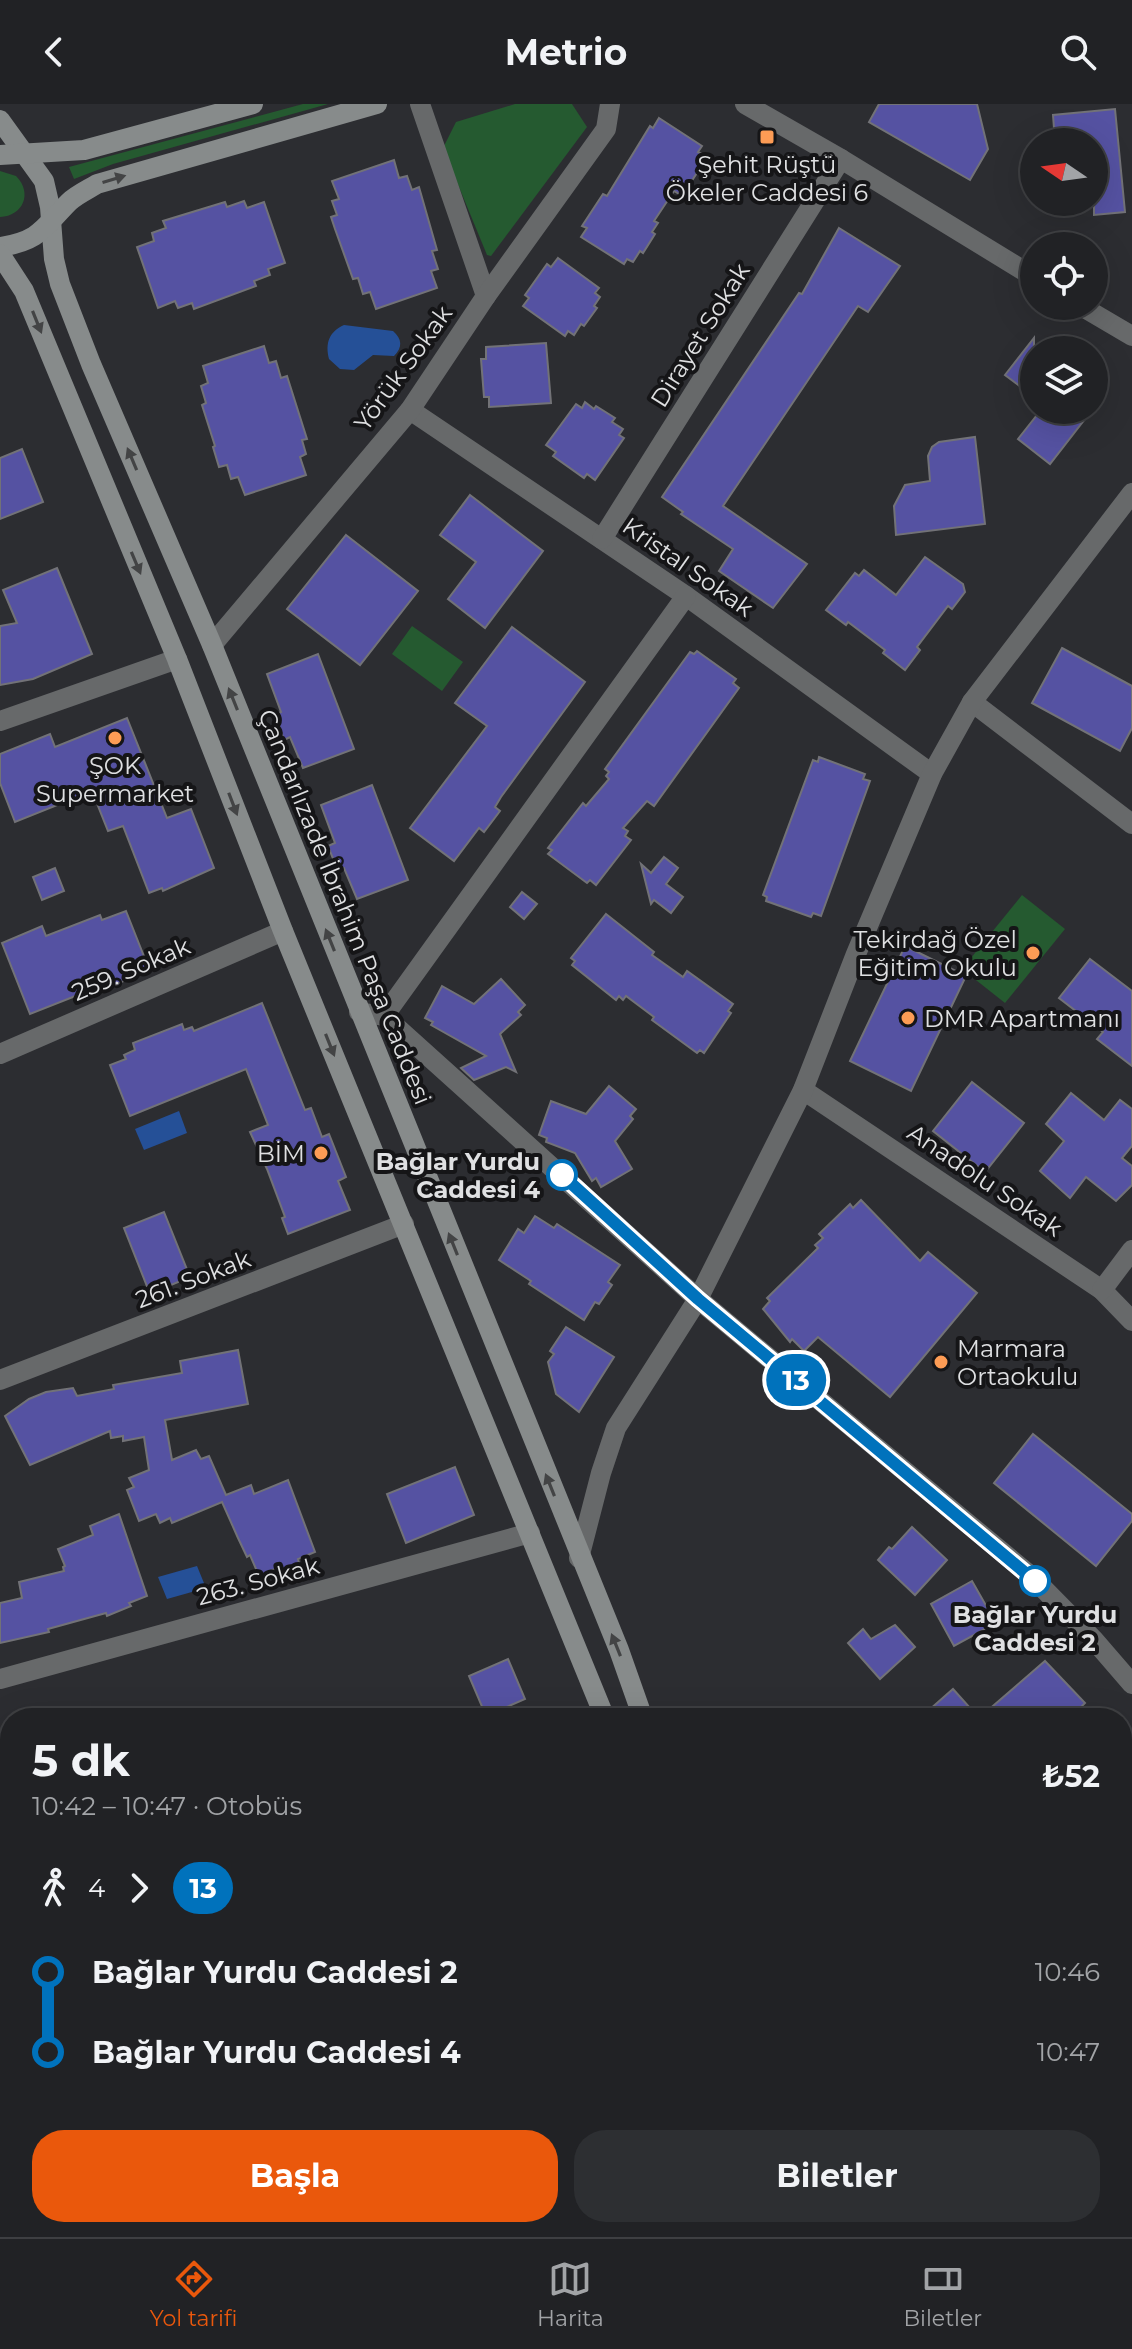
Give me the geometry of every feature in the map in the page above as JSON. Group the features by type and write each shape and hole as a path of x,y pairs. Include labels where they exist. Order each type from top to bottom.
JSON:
{"main road":[{"path":"0,155 84,150 253,104"},
{"path":"0,247 35,237 52,223 71,200 97,184 377,104"},
{"name":"Çandarlızade İbrahim Paşa Caddesi","path":"0,120 44,181 52,223 54,259 91,364 212,645 579,1558 619,1650 639,1708"},
{"path":"0,254 24,291 177,659 283,931 601,1708"}],"street":[{"path":"420,104 486,296"},
{"name":"Yörük Sokak","path":"212,645 410,410 486,296 606,129 610,104"},
{"path":"745,104 1020,268"},
{"name":"Dirayet Sokak","path":"602,539 841,159"},
{"path":"1105,320 1132,336"},
{"name":"Kristal Sokak","path":"410,410 686,596 932,774"},
{"path":"579,1558 616,1428 698,1299 803,1090 932,774 972,702 1132,493"},
{"path":"384,1016 686,596"},
{"path":"0,721 177,659"},
{"path":"972,702 1132,824"},
{"name":"259. Sokak","path":"0,1054 283,931"},
{"path":"359,1012 384,1016 698,1299 1032,1577 1132,1684"},
{"name":"Anadolu Sokak","path":"803,1090 1102,1290 1132,1321"},
{"name":"261. Sokak","path":"0,1380 404,1224"},
{"path":"1102,1290 1132,1250"},
{"name":"263. Sokak","path":"0,1679 530,1533"}],"green space":[{"path":"303,104 328,104 113,164 74,179 69,167"},
{"path":"515,104 572,104 587,127 491,256 487,255 443,148 456,122"},
{"path":"0,171 16,176 24,189 24,196 15,213 0,217"},
{"path":"412,626 463,662 442,691 392,654"},
{"path":"1022,895 1065,929 1005,1003 962,969"}],"water":[{"path":"344,325 393,331 400,340 399,349 394,356 373,355 354,370 340,369 329,359 328,348 329,339"},
{"path":"179,1111 187,1133 144,1150 135,1129"},
{"path":"197,1566 206,1588 167,1599 158,1577"}],"building":[{"path":"879,104 977,104 988,149 970,180 869,122"},
{"path":"1115,109 1125,212 1108,214 1108,128 1054,128 1053,115"},
{"path":"659,118 702,146 698,152 704,155 698,164 701,167 689,185 686,183 679,194 674,191 654,221 658,223 652,232 655,234 643,253 640,251 633,262 627,259 624,264 581,237 587,228 582,226 603,194 607,196 650,126 653,128"},
{"path":"394,160 399,178 407,176 412,190 419,187 437,250 432,251 438,269 431,271 437,288 376,309 370,292 363,294 358,278 353,279 335,229 331,217 337,215 332,201 339,199 332,181"},
{"path":"244,201 247,208 264,202 285,263 268,269 270,275 254,281 256,286 194,309 192,303 178,308 175,301 158,308 137,247 154,241 152,233 166,228 163,221 225,202 227,207"},
{"path":"839,228 900,266 868,312 858,306 723,506 807,564 773,608 719,571 733,549 681,514 683,512 662,497 799,293 802,294"},
{"path":"558,258 599,288 595,293 600,297 594,306 597,308 574,335 568,331 565,336 523,306 529,298 525,295 547,264 551,267"},
{"path":"546,343 551,403 489,407 489,397 484,397 481,359 486,359 486,347"},
{"path":"264,346 269,363 276,361 281,378 287,376 307,439 302,440 306,454 300,457 306,475 245,495 238,477 231,479 227,465 219,467 202,405 206,403 201,386 208,383 203,366"},
{"path":"1020,356 1020,386 1005,375"},
{"path":"585,402 615,418 612,422 623,429 619,435 624,438 595,480 587,474 584,478 553,456 556,452 546,445 576,404 582,408"},
{"path":"1030,424 1081,424 1050,464 1018,439"},
{"path":"975,437 985,524 896,535 894,506 905,485 930,481 928,456 932,447 939,442"},
{"path":"22,449 43,502 0,519 0,458"},
{"path":"470,495 543,551 485,628 448,599 476,562 440,535"},
{"path":"346,535 418,591 360,665 287,609"},
{"path":"925,557 963,584 965,592 952,609 948,606 917,647 920,650 905,670 883,653 885,650 848,622 846,625 826,610 855,573 859,576 864,570 896,595"},
{"path":"57,568 92,654 33,679 0,685 0,626 17,623 3,590"},
{"path":"512,627 585,682 501,797 495,807 500,811 484,832 479,828 454,861 410,828 487,726 455,703"},
{"path":"1062,648 1132,686 1132,728 1120,751 1032,703"},
{"path":"697,651 736,679 733,683 739,688 654,806 647,801 623,828 628,831 625,836 631,840 596,885 590,880 587,883 548,854 552,850 548,848 583,803 586,806 609,779 606,776 609,772 605,769 690,652 694,654"},
{"path":"318,654 354,749 303,768 290,737 284,740 275,715 281,712 267,674"},
{"path":"127,718 167,818 191,809 214,868 163,891 162,888 149,893 123,826 108,831 92,791 15,822 0,783 0,754 50,734 55,747"},
{"path":"819,757 865,774 863,779 870,781 821,916 813,913 811,917 766,901 767,897 763,895 813,760 818,762"},
{"path":"372,785 408,880 357,899 344,868 338,871 328,846 335,843 321,805"},
{"path":"664,857 678,868 666,884 683,897 671,913 654,900 651,904 641,864 651,873"},
{"path":"55,868 64,891 42,900 33,877"},
{"path":"522,892 537,904 524,919 510,907"},
{"path":"126,911 149,969 98,993 97,990 83,993 30,1014 2,943 42,926 46,936 100,915 102,920"},
{"path":"606,914 654,952 652,955 683,977 687,971 733,1004 728,1011 731,1013 704,1053 700,1050 697,1053 652,1020 654,1017 626,996 623,1000 619,996 616,1000 572,965 575,961 571,958"},
{"name":"DMR Apartmanı","path":"905,946 966,976 911,1091 850,1061"},
{"path":"1090,959 1132,991 1132,1066 1097,1039 1103,1032 1059,998"},
{"path":"501,979 525,1005 518,1012 521,1015 500,1034 516,1072 506,1067 474,1080 461,1068 486,1056 431,1025 433,1022 425,1018 442,986 474,1004"},
{"path":"262,1003 305,1110 311,1108 322,1137 329,1134 346,1177 338,1181 350,1210 288,1234 282,1218 285,1217 250,1132 268,1125 246,1069 130,1116 110,1065 126,1059 124,1055 135,1050 133,1043 182,1024 184,1030 192,1027 194,1031"},
{"path":"972,1082 1024,1123 985,1172 933,1131"},
{"path":"609,1086 636,1109 630,1116 633,1119 615,1141 632,1169 601,1187 596,1178 592,1181 575,1153 546,1142 547,1138 539,1135 551,1101 586,1114"},
{"path":"1071,1093 1104,1120 1120,1100 1132,1109 1132,1146 1122,1158 1132,1166 1132,1185 1116,1201 1086,1177 1070,1198 1040,1171 1064,1141 1046,1124"},
{"path":"861,1200 920,1261 928,1252 977,1293 890,1397 818,1337 804,1351 792,1339 790,1342 763,1309 770,1301 767,1298 818,1248 815,1245 823,1238 819,1234 850,1204 853,1208"},
{"path":"164,1212 190,1277 150,1294 124,1228"},
{"path":"535,1216 554,1228 557,1224 620,1265 608,1282 612,1285 599,1304 595,1302 584,1320 499,1260 518,1229 524,1233"},
{"path":"566,1327 614,1357 579,1412 556,1394 548,1362 554,1354 550,1351"},
{"path":"238,1350 248,1404 165,1420 172,1460 196,1450 201,1459 209,1456 226,1495 251,1485 254,1494 288,1480 315,1552 298,1559 299,1563 276,1572 275,1569 259,1576 222,1502 172,1523 170,1518 160,1523 156,1514 139,1521 127,1490 134,1487 129,1478 149,1470 144,1437 123,1441 123,1436 111,1438 110,1431 30,1465 5,1416 29,1399 46,1392 73,1388 77,1396 114,1389 113,1385 182,1373 180,1361"},
{"path":"1033,1434 1132,1514 1132,1521 1096,1566 994,1483"},
{"path":"455,1467 474,1515 406,1543 387,1494"},
{"path":"119,1514 147,1596 107,1616 106,1613 48,1629 49,1632 0,1643 0,1603 22,1598 19,1582 64,1571 58,1549 93,1535 90,1526"},
{"path":"912,1527 947,1560 915,1595 878,1560"},
{"path":"972,1581 996,1623 954,1646 931,1604"},
{"path":"895,1625 915,1647 880,1679 848,1643 863,1629 871,1639"},
{"path":"508,1659 525,1699 504,1708 483,1708 469,1676"},
{"path":"1045,1661 1085,1703 1080,1708 991,1708"},
{"path":"953,1689 970,1708 931,1708"}],"bus line":[{"name":"13","path":"562,1175 698,1299 1035,1581"}],"place":[{"name":"Şehit Rüştü Ökeler Caddesi 6","path":"767,137"},
{"name":"ŞOK Supermarket","path":"115,738"},
{"name":"Tekirdağ Özel Eğitim Okulu","path":"1033,953"},
{"name":"DMR Apartmanı","path":"908,1018"},
{"name":"BİM","path":"321,1153"},
{"name":"Bağlar Yurdu Caddesi 4","path":"562,1175"},
{"name":"Marmara Ortaokulu","path":"941,1362"},
{"name":"Bağlar Yurdu Caddesi 2","path":"1035,1581"}]}
